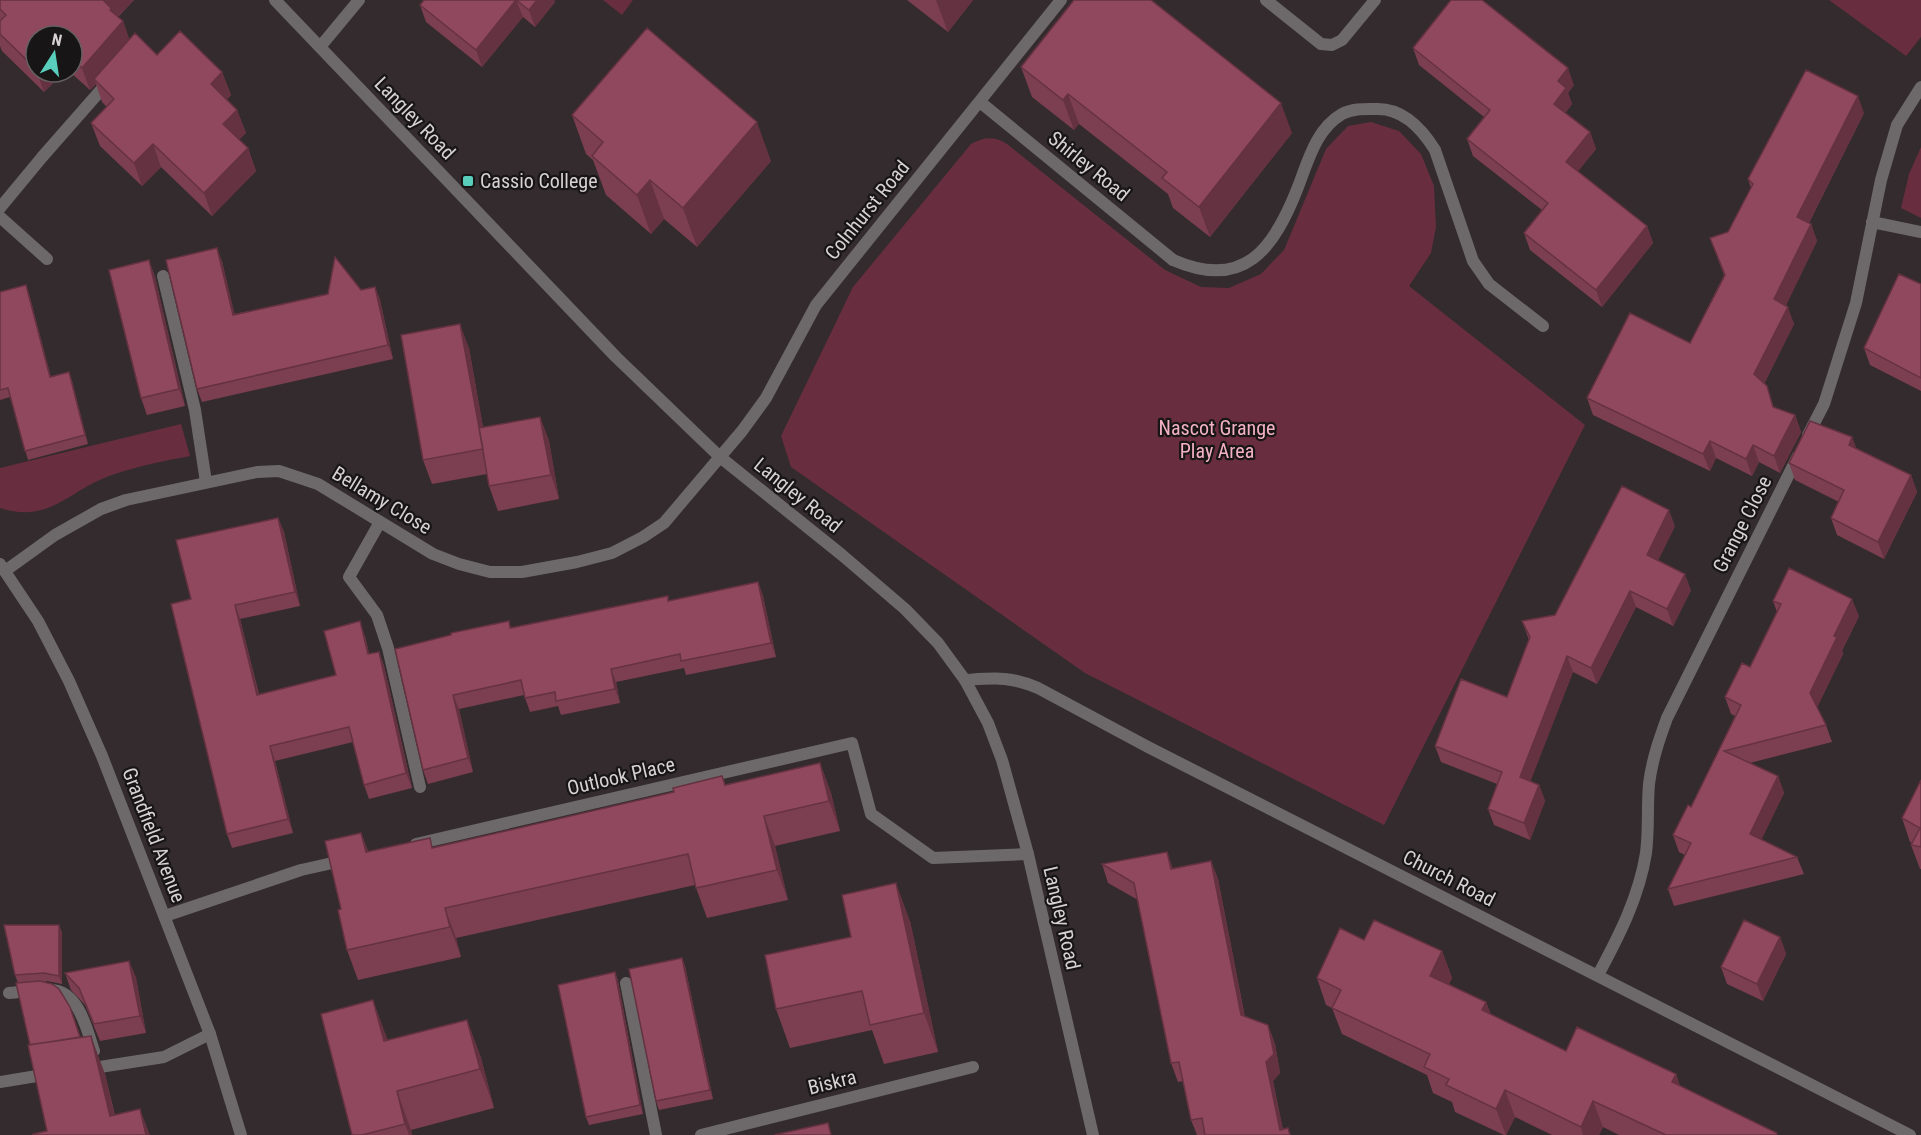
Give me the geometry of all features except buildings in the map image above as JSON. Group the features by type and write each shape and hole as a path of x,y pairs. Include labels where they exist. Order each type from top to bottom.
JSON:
{"street":[{"name":"Langley Road","path":"275,0 616,357 720,457 905,609 938,643 965,680 988,723 1002,760 1028,854 1093,1135"},
{"path":"320,47 359,0"},
{"name":"Colnhurst Road","path":"720,457 766,398 816,305 1061,0"},
{"path":"1266,0 1321,44 1332,45 1342,40 1375,0"},
{"path":"0,208 114,76"},
{"name":"Grange Close","path":"1598,975 1622,931 1639,884 1646,852 1650,783 1655,749 1667,718 1824,405 1856,303 1881,180 1897,125 1921,87"},
{"name":"Shirley Road","path":"980,102 1173,260 1193,268 1211,271 1231,270 1250,261 1265,249 1297,190 1311,150 1325,130 1342,114 1357,109 1384,109 1401,115 1415,124 1435,150 1473,261 1489,284 1543,326"},
{"path":"0,217 47,259"},
{"path":"1872,222 1921,232"},
{"path":"163,276 195,410 206,482"},
{"name":"Bellamy Close","path":"3,568 101,509 126,500 257,472 285,472 318,484 337,494 433,554 490,572 522,572 612,553 643,537 663,523 720,457"},
{"path":"380,522 349,577 377,615 388,648 420,787"},
{"name":"Grandfield Avenue","path":"3,568 38,621 69,681 102,756 210,1034 241,1135"},
{"name":"Church Road","path":"965,680 1006,678 1022,681 1038,688 1158,752 1910,1135"},
{"name":"Outlook Place","path":"405,846 852,743 872,814 933,858 1028,854"},
{"path":"165,916 301,870 359,857"},
{"path":"626,982 656,1135"},
{"path":"9,993 53,990 65,994 79,1009 99,1067"},
{"path":"78,1070 164,1057 210,1034"},
{"name":"Biskra","path":"701,1135 973,1066"},
{"path":"0,1082 58,1073"}],"green space":[{"path":"603,0 633,0 622,15"},
{"path":"1829,0 1921,0 1921,37 1906,56"},
{"name":"Nascot Grange Play Area","path":"1371,122 1399,131 1421,154 1434,186 1436,227 1431,253 1409,286 1585,425 1384,825 1085,673 791,467 781,436 853,287 971,144 989,138 1007,144 1165,270 1201,287 1229,288 1261,274 1284,250 1326,149 1348,126"},
{"path":"1921,147 1921,218 1901,208 1909,174"},
{"path":"181,424 190,456 141,466 112,475 46,509 18,512 0,508 0,468"}],"place":[{"name":"Cassio College","path":"468,181"}]}
